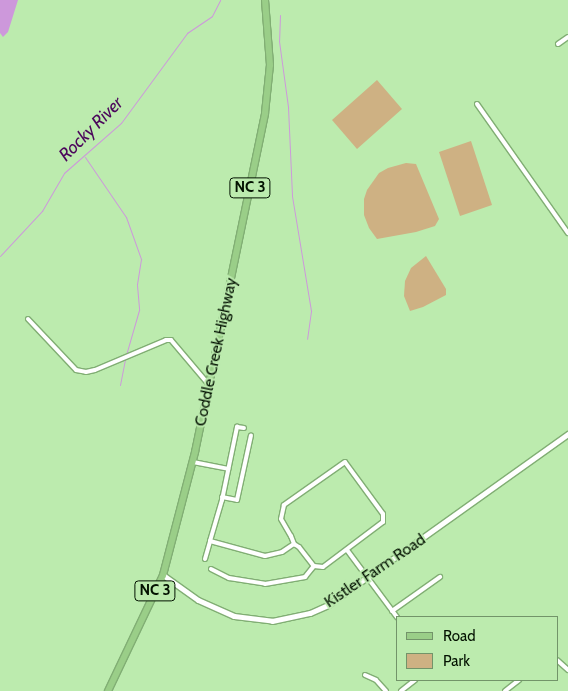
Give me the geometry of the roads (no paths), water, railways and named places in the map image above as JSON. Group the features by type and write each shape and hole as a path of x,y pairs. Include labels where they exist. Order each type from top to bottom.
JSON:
{"main road":[{"name":"Coddle Creek Highway","path":"108,691 163,575 193,462 265,113 270,65 266,0"}],"street":[{"path":"558,44 568,37"},
{"path":"477,104 568,233"},
{"path":"28,319 76,370 86,372 95,370 166,340 172,340 209,385"},
{"path":"205,559 222,497 237,427 244,428"},
{"name":"Kistler Farm Road","path":"163,575 215,609 243,618 272,621 310,613 328,605 568,434"},
{"path":"222,497 237,500 251,435"},
{"path":"193,462 228,469"},
{"path":"345,462 384,518 381,525 323,567 314,566 299,547 294,544 281,519 281,510 284,505 345,462"},
{"path":"210,541 265,556 282,552 294,544"},
{"path":"347,550 396,616"},
{"path":"212,569 230,578 264,584 305,577 314,566"},
{"path":"392,611 440,577"},
{"path":"558,661 568,670"},
{"path":"365,675 376,680 386,691"},
{"path":"401,691 414,681"},
{"path":"505,691 518,681"}],"waterway":[{"name":"Rocky River","path":"0,256 42,211 64,173 121,123 187,33 212,16 220,0"},
{"path":"280,15 279,41 288,107 292,196 311,311 307,339"},
{"path":"85,157 126,217 141,259 137,285 139,310 126,355"},
{"path":"120,385 125,359"}]}
